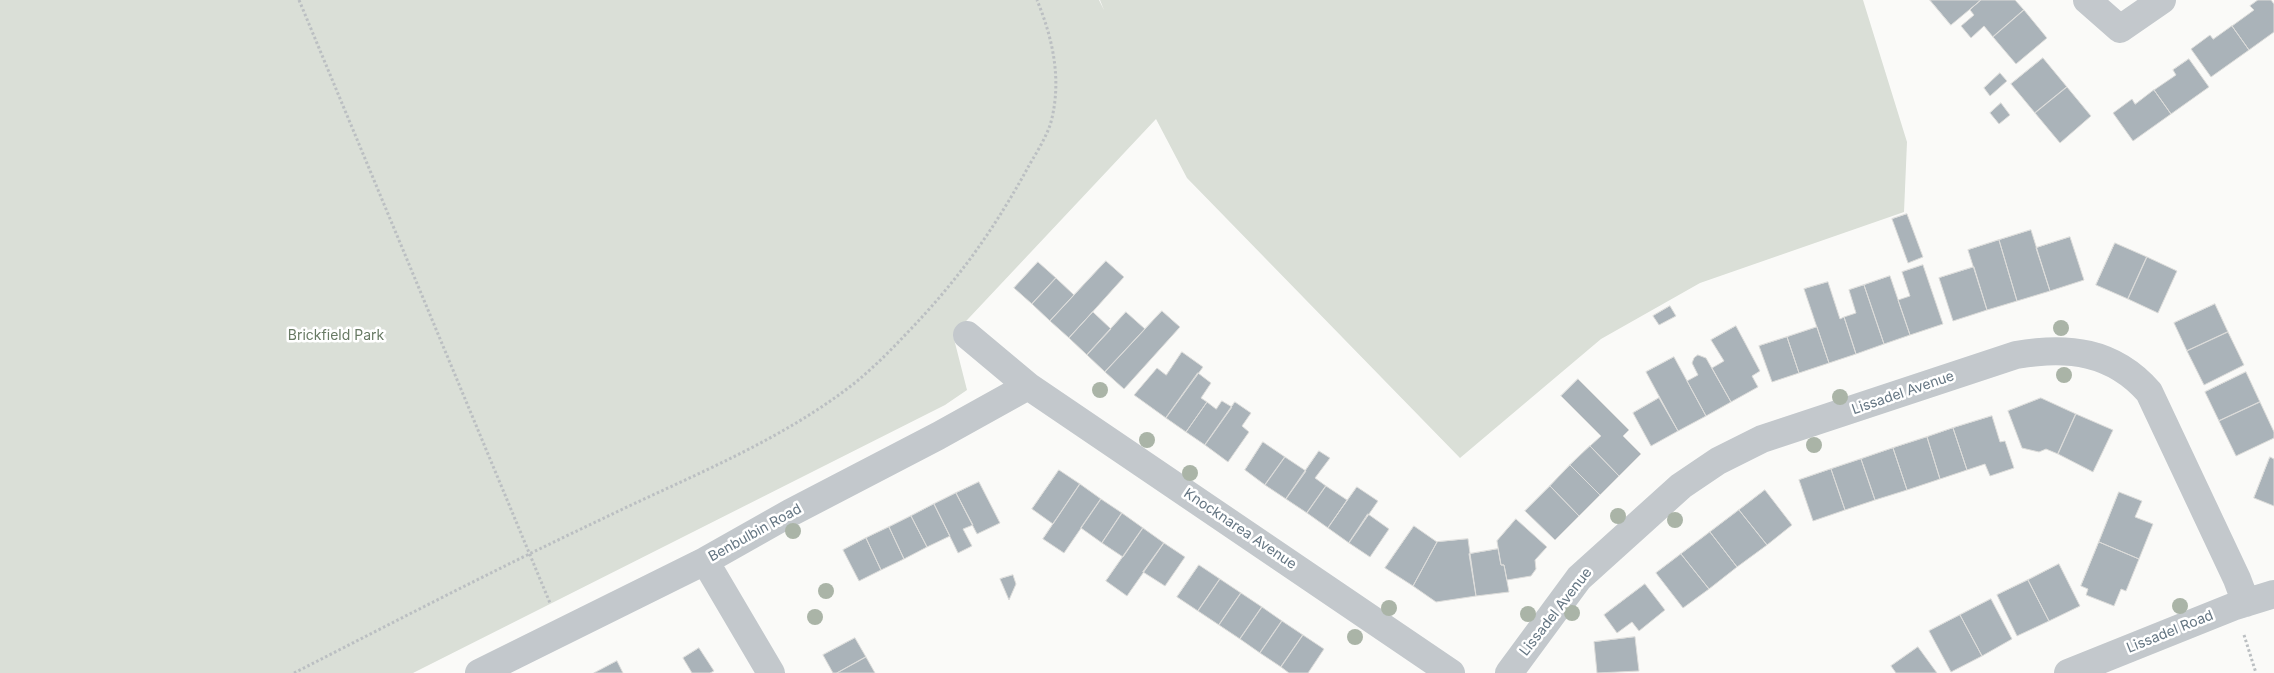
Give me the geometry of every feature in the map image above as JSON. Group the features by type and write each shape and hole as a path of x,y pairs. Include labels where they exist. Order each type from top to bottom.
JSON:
{"street":[{"path":"2087,0 2120,29 2162,0"},
{"name":"Knocknarea Avenue","path":"967,335 1028,386 1452,673"},
{"name":"Lissadel Avenue","path":"1509,673 1579,578 1680,486 1718,462 1762,439 2016,355 2046,349 2090,355 2114,363 2136,378 2149,392 2237,579 2240,605"},
{"name":"Benbulbin Road","path":"479,673 705,561 790,513 938,436 1028,386"},
{"path":"705,561 772,673"},
{"name":"Lissadel Road","path":"2068,673 2240,605 2274,594"}],"path":[{"path":"298,0 529,554 563,631"},
{"path":"294,673 529,554 752,448 803,418 856,382 884,357 938,300 985,240 1005,208 1051,124 1056,90 1056,68 1053,49 1037,0"},
{"path":"2240,605 2256,673"}],"green space":[{"name":"Brickfield Park","path":"0,0 1099,0 1104,10 1100,0 1863,0 1907,142 1904,212 1700,283 1601,339 1460,458 1187,178 1156,119 953,335 967,390 945,405 413,673 0,673"}],"building":[{"path":"1930,0 1981,0 1951,25"},
{"path":"1981,0 2015,0 2024,10 1993,37 1984,26 1971,38 1961,26 1974,15 1970,10"},
{"path":"2258,0 2271,0 2274,4 2274,32 2249,50 2232,26 2254,10 2250,6"},
{"path":"2024,10 2047,38 2016,64 1993,37"},
{"path":"2232,26 2249,50 2211,77 2191,49 2210,35 2213,39"},
{"path":"2043,58 2067,87 2035,113 2011,84"},
{"path":"2189,59 2209,87 2171,114 2154,90 2176,75 2173,70"},
{"path":"2000,73 2007,81 1990,96 1984,88"},
{"path":"2067,87 2091,116 2060,143 2035,113"},
{"path":"2154,90 2171,114 2133,141 2113,113 2132,99 2135,104"},
{"path":"2001,103 2010,115 1999,124 1990,113"},
{"path":"1907,214 1923,257 1908,263 1892,219"},
{"path":"2031,230 2050,291 2017,301 1999,240"},
{"path":"2070,237 2084,280 2050,291 2036,248"},
{"path":"1999,240 2017,301 1987,310 1968,250"},
{"path":"2115,243 2147,257 2128,299 2096,285"},
{"path":"2147,257 2177,271 2158,313 2128,299"},
{"path":"1106,261 1124,277 1069,338 1050,321"},
{"path":"1038,262 1056,278 1032,304 1014,288"},
{"path":"1923,265 1943,324 1910,335 1898,300 1910,296 1902,272"},
{"path":"1974,267 1987,310 1953,321 1939,278"},
{"path":"1890,276 1910,335 1884,344 1864,285"},
{"path":"1056,278 1074,295 1050,321 1032,304"},
{"path":"1828,282 1840,319 1844,317 1856,354 1829,363 1804,289"},
{"path":"1864,285 1884,344 1856,354 1844,317 1856,313 1849,290"},
{"path":"2215,304 2228,332 2187,351 2174,323"},
{"path":"1670,306 1676,316 1659,325 1653,316"},
{"path":"1162,311 1180,327 1124,389 1105,372"},
{"path":"1093,312 1111,329 1087,355 1069,338"},
{"path":"1126,312 1145,329 1105,372 1087,355"},
{"path":"1736,326 1760,371 1752,376 1758,387 1731,402 1712,368 1724,361 1711,340"},
{"path":"1817,327 1829,363 1799,373 1787,337"},
{"path":"2228,332 2244,365 2204,385 2187,351"},
{"path":"1787,337 1799,373 1772,382 1759,346"},
{"path":"1182,352 1203,367 1166,418 1134,395 1157,368 1166,375"},
{"path":"1698,355 1706,358 1731,402 1706,416 1687,381 1698,375 1692,363"},
{"path":"1674,357 1706,416 1678,431 1646,372"},
{"path":"2246,372 2260,402 2219,421 2205,392"},
{"path":"1198,373 1211,383 1201,398 1207,402 1186,432 1166,418"},
{"path":"1578,379 1629,430 1623,436 1641,454 1619,476 1590,446 1601,436 1561,396"},
{"path":"1659,398 1678,431 1651,446 1633,413"},
{"path":"2041,398 2076,414 2058,454 2046,449 2039,452 2022,448 2008,411"},
{"path":"1222,401 1232,407 1205,445 1186,432 1207,402 1216,409"},
{"path":"1235,402 1251,413 1242,426 1249,432 1228,462 1205,445"},
{"path":"2260,402 2274,432 2274,438 2236,456 2219,421"},
{"path":"2076,414 2113,430 2093,472 2058,454"},
{"path":"1992,416 2000,442 2005,441 2014,468 1990,476 1985,464 1967,470 1953,428"},
{"path":"1953,428 1967,470 1940,479 1927,437"},
{"path":"1927,437 1940,479 1907,490 1893,448"},
{"path":"1263,442 1285,457 1265,485 1245,470"},
{"path":"1590,446 1619,476 1600,495 1570,465"},
{"path":"1893,448 1907,490 1875,500 1861,459"},
{"path":"1319,451 1330,458 1315,478 1326,486 1307,513 1286,499"},
{"path":"1285,457 1306,471 1286,499 1265,485"},
{"path":"2270,457 2274,459 2274,506 2254,498"},
{"path":"1861,459 1875,500 1845,510 1831,469"},
{"path":"1570,465 1600,495 1579,516 1550,486"},
{"path":"1831,469 1845,510 1813,521 1799,480"},
{"path":"1059,470 1080,484 1053,524 1032,509"},
{"path":"979,482 1000,523 977,534 956,493"},
{"path":"1080,484 1101,499 1064,553 1043,539"},
{"path":"1326,486 1347,500 1328,528 1307,513"},
{"path":"1550,486 1579,516 1555,540 1525,511"},
{"path":"1357,487 1378,501 1349,543 1328,528"},
{"path":"1765,490 1792,525 1767,545 1739,510"},
{"path":"2119,492 2142,501 2135,517 2153,524 2139,559 2099,542"},
{"path":"956,493 973,525 963,529 972,546 958,553 934,504"},
{"path":"1101,499 1122,513 1102,543 1081,528"},
{"path":"934,504 950,536 927,547 911,516"},
{"path":"1739,510 1767,545 1737,567 1710,532"},
{"path":"1122,513 1143,528 1123,557 1102,543"},
{"path":"1368,514 1389,529 1370,557 1349,543"},
{"path":"911,516 927,547 904,559 889,527"},
{"path":"1516,519 1547,547 1535,560 1536,569 1531,576 1507,580 1504,565 1501,565 1497,541"},
{"path":"1414,526 1437,542 1413,586 1385,568"},
{"path":"889,527 904,559 881,570 866,538"},
{"path":"1143,528 1164,543 1127,596 1106,581"},
{"path":"1710,532 1737,567 1709,589 1681,554"},
{"path":"866,538 881,570 859,581 843,550"},
{"path":"1468,539 1476,596 1436,602 1413,586 1437,542"},
{"path":"2099,542 2139,559 2126,591 2121,589 2114,606 2086,595 2088,589 2081,586"},
{"path":"1164,543 1185,557 1165,586 1143,572"},
{"path":"1498,549 1501,565 1504,565 1509,592 1476,596 1469,554"},
{"path":"1681,554 1709,589 1683,608 1656,573"},
{"path":"2059,564 2080,606 2049,621 2028,580"},
{"path":"1199,565 1220,579 1198,611 1177,597"},
{"path":"1013,575 1016,584 1009,600 1000,579"},
{"path":"1220,579 1241,593 1219,625 1198,611"},
{"path":"2028,580 2049,621 2017,636 1997,595"},
{"path":"1645,584 1665,610 1639,631 1632,622 1617,633 1604,615"},
{"path":"1241,593 1262,607 1240,639 1219,625"},
{"path":"1991,599 2012,639 1982,656 1960,615"},
{"path":"1262,607 1282,621 1260,653 1240,639"},
{"path":"1960,615 1982,656 1951,672 1929,631"},
{"path":"1282,621 1303,635 1281,667 1260,653"},
{"path":"1303,635 1324,649 1308,673 1289,673 1281,667"},
{"path":"1635,637 1639,671 1597,673 1594,642"},
{"path":"855,638 866,657 837,673 833,673 823,655"},
{"path":"1918,647 1937,673 1896,673 1891,666"},
{"path":"699,648 714,671 710,673 692,673 683,658"},
{"path":"866,657 875,673 837,673"},
{"path":"617,661 623,673 594,673"}]}
